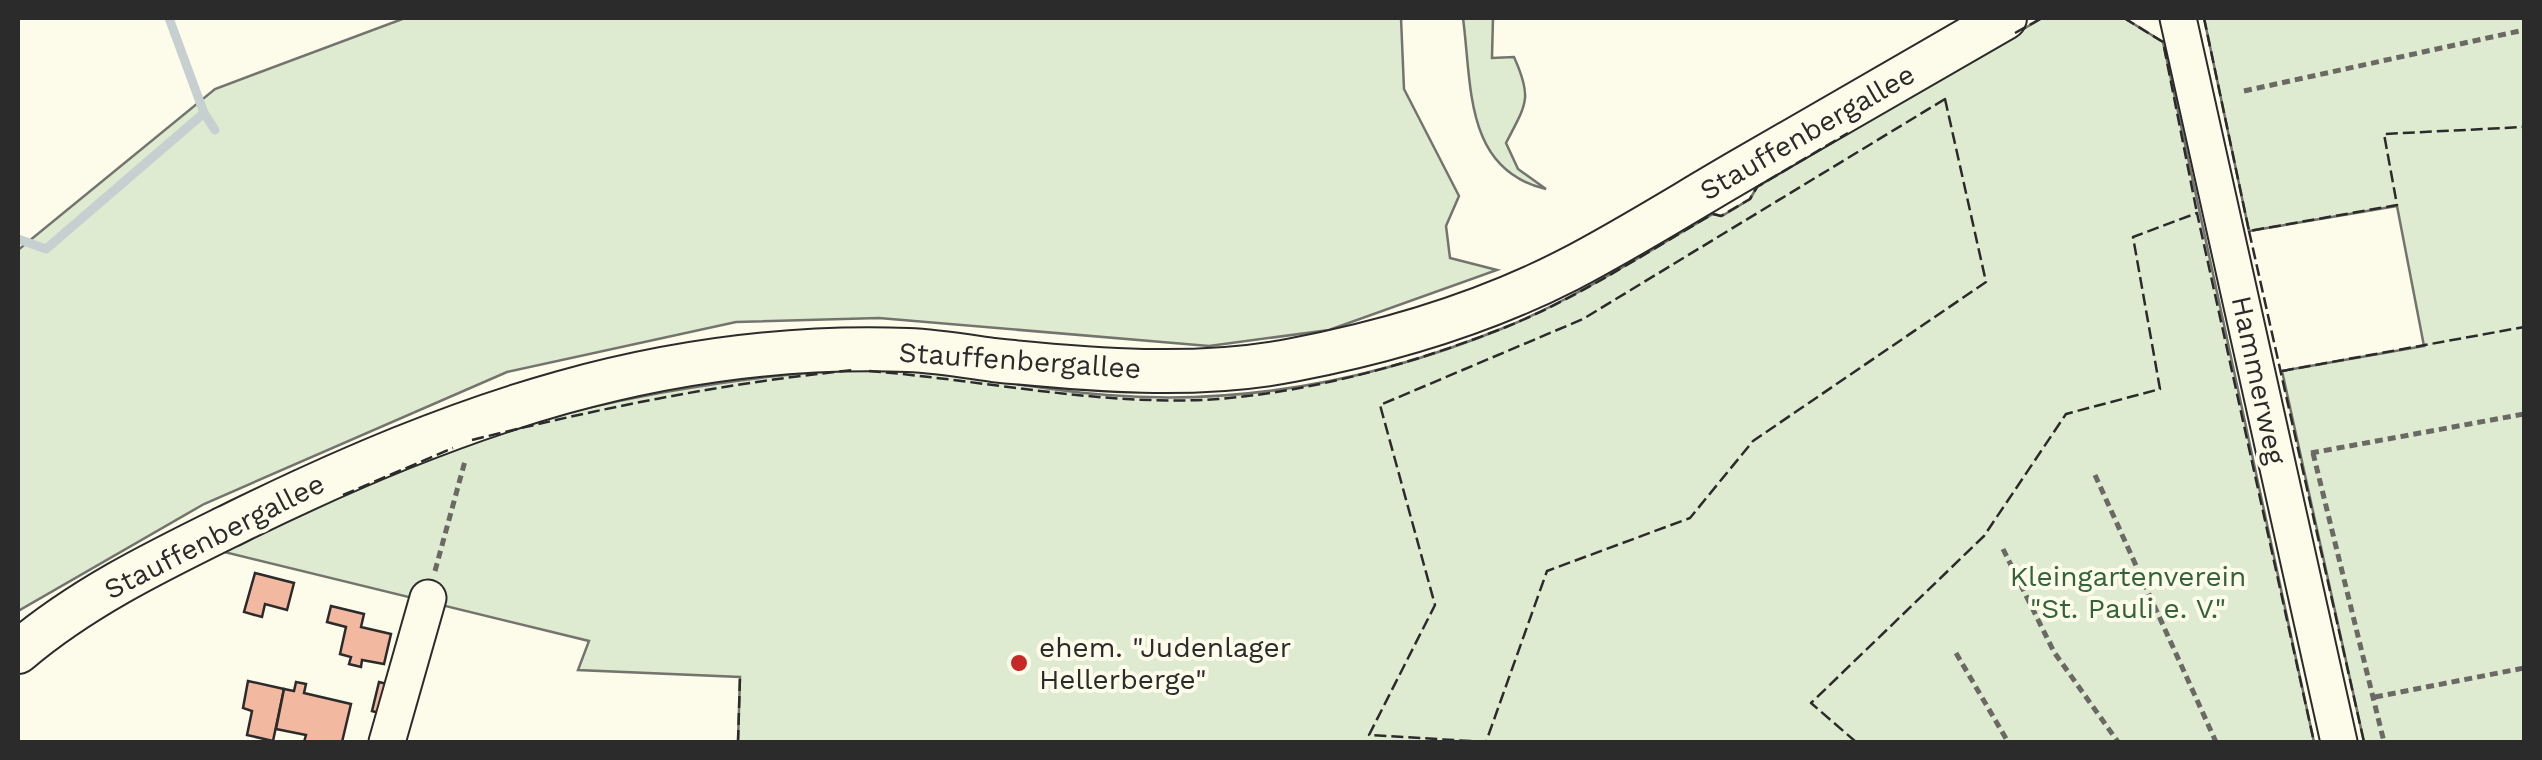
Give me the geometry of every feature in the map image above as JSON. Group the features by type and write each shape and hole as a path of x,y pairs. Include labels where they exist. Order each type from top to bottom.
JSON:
{"main road":[{"name":"Stauffenbergallee","path":"18,652 53,622 153,563 392,448 480,415 608,378 779,354 912,350 1125,370 1190,370 1286,362 1398,337 1566,271 2005,18"}],"street":[{"name":"Hammerweg","path":"2178,18 2339,742"},
{"path":"386,742 428,598"}],"path":[{"path":"2244,91 2524,30"},
{"path":"2384,742 2314,453 2524,414"},
{"path":"428,598 480,415"},
{"path":"2095,476 2216,742"},
{"path":"2004,549 2054,652 2118,742"},
{"path":"1956,653 2008,742"},
{"path":"2374,697 2524,668"}],"green space":[{"path":"405,18 1401,18 1404,89 1459,196 1446,226 1450,258 1497,270 1329,330 1209,346 879,318 736,322 507,372 204,504 18,611 18,250 215,89"},
{"path":"1463,18 1493,18 1492,58 1514,57 1524,83 1525,101 1506,143 1518,169 1546,189 1519,179 1500,164 1486,144 1472,97"},
{"name":"Kleingartenverein \"St. Pauli e. V.\"","path":"2042,18 2124,18 2163,42 2314,742 738,742 740,677 578,670 589,641 220,551 376,477 472,440 613,402 712,384 810,373 888,370 1107,395 1210,396 1311,385 1409,361 1533,315 1713,214 1722,216 1750,199 1757,187"},
{"path":"2204,18 2524,18 2524,742 2364,742 2282,371 2424,346 2397,206 2249,231"}],"building":[{"path":"255,573 294,583 287,610 265,604 262,617 244,612"},
{"path":"331,606 364,614 361,627 391,634 384,664 362,660 361,667 349,664 351,657 340,654 346,627 327,622"},
{"path":"248,681 284,689 273,741 247,735 252,711 243,708"},
{"path":"296,682 306,684 304,693 351,704 342,742 304,742 306,735 276,729 284,689 294,691"},
{"path":"379,682 395,686 387,715 372,711"}],"waterway":[{"path":"169,18 204,113 215,130"},
{"path":"18,239 46,249 204,113"}],"fence":[{"path":"2015,33 2042,18"},
{"path":"2124,18 2163,42 2197,213"},
{"path":"2204,18 2249,231 2397,205 2384,134 2524,127"},
{"path":"1945,99 1986,282 1753,441 1690,518 1547,571 1486,742 1369,735 1435,605 1380,405 1583,319 1945,99"},
{"path":"869,371 1088,396 1175,400 1255,395 1365,374 1472,340 1559,303 1713,214 1721,216 1750,199 1757,187 1848,133"},
{"path":"1856,742 1811,703 1984,536 2066,414 2160,389 2133,237 2197,213 2314,742"},
{"path":"2249,231 2364,742"},
{"path":"2282,371 2524,327"},
{"path":"472,440 662,398 855,370"},
{"path":"343,495 453,448"},
{"path":"738,742 740,677"}],"place":[{"name":"ehem. \"Judenlager Hellerberge\"","path":"1019,663"}]}
